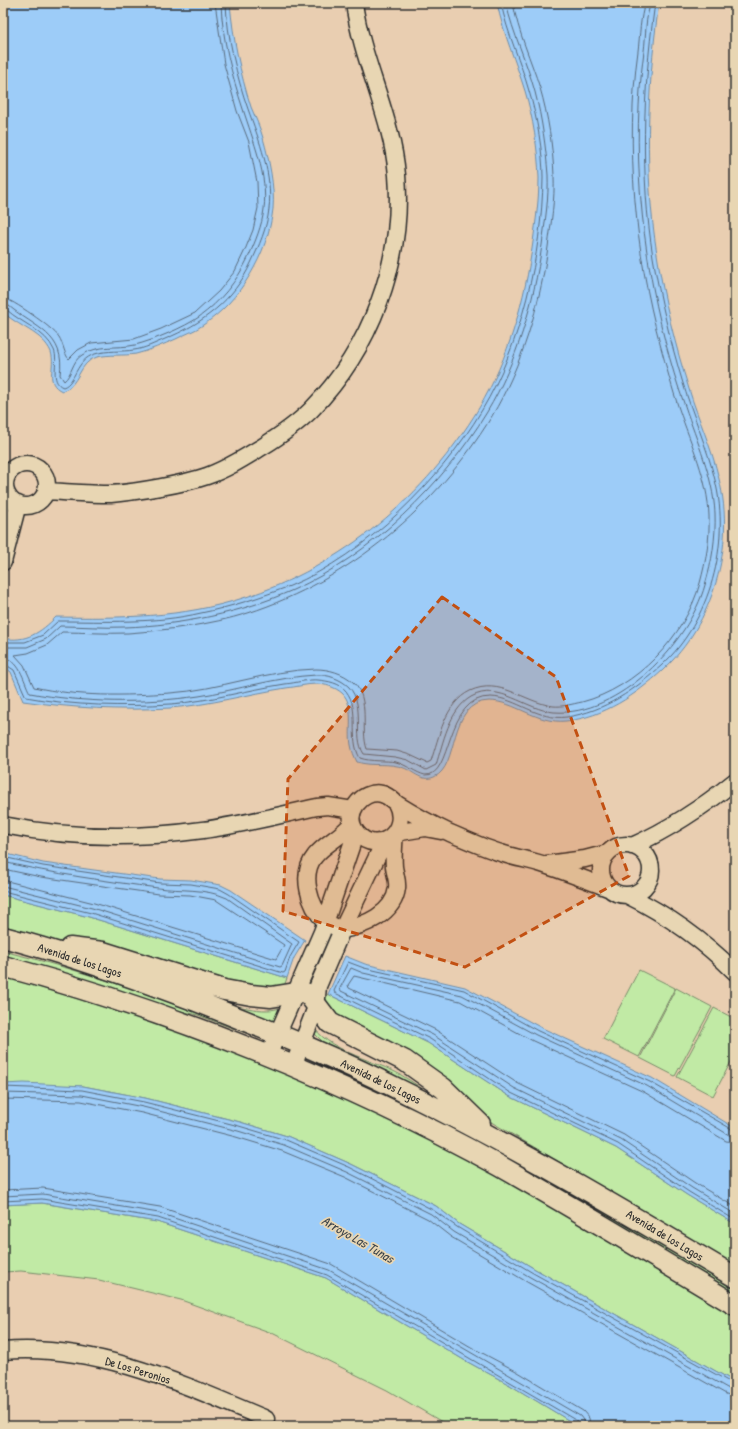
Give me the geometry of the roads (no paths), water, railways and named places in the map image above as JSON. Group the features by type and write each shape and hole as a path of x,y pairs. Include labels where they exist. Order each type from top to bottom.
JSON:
{"street":[{"path":"46,491 111,494 147,489 206,477 233,465 273,440 311,411 339,376 362,340 383,295 395,241 398,206 397,174 390,132 368,64 357,22 354,3"},
{"path":"31,465 42,472 46,478 46,491 38,502 32,505 18,504 8,495 4,481 7,475 17,466 31,465"},
{"path":"3,562 18,504"},
{"path":"632,846 661,833 709,802 735,781"},
{"path":"268,1056 324,927 361,798 368,794 383,794 396,803 448,832 502,854 544,865 608,888 620,895 627,895 640,891 649,880"},
{"path":"293,1067 316,1007 318,986 340,934 390,836 400,821 400,815 396,803"},
{"path":"3,825 84,836 141,834 203,830 328,806 354,822 369,841 425,828 448,832"},
{"path":"354,822 347,830 314,856 309,866 306,881 310,896 324,927 340,934 383,914 394,898 397,888 394,854 390,836"},
{"path":"649,861 653,848 661,833"},
{"path":"544,865 585,859 608,853 615,848 624,845 632,846 642,852 649,861 651,868 649,880 651,897 656,910"},
{"path":"608,853 601,866 603,882 608,888"},
{"path":"627,895 656,910 702,944 735,972"},
{"name":"Avenida de los Lagos","path":"3,937 135,978 278,1034 411,1095 494,1138 634,1216 735,1277"},
{"path":"26,943 103,952 224,990 251,995 271,997 299,987"},
{"name":"Avenida de los Lagos","path":"3,966 70,984 238,1043 424,1127 499,1166 735,1305"},
{"path":"299,987 302,992 308,994 316,1007 330,1023 337,1028 405,1061 443,1088 494,1138"},
{"name":"De Los Peronios","path":"3,1351 28,1349 97,1358 182,1384 266,1419"}],"water":[{"path":"3,3 230,3 240,68 251,107 263,138 271,173 273,209 265,243 250,275 229,303 200,327 176,339 136,354 102,356 91,360 82,369 72,384 62,391 53,384 52,358 51,352 47,345 36,335 3,312"},
{"path":"497,3 661,3 658,10 654,41 649,102 649,163 653,223 663,288 675,339 684,372 716,467 724,504 722,556 716,582 707,607 695,630 680,651 653,679 619,703 593,715 580,719 555,721 535,716 499,702 489,701 476,704 466,712 460,723 448,761 442,771 430,778 418,776 398,766 357,762 351,745 350,711 346,698 342,693 330,686 316,684 305,685 185,707 170,708 96,708 23,701 11,672 3,666 3,638 26,638 39,632 56,617 127,617 197,610 243,598 279,585 314,568 347,547 378,524 407,499 434,470 458,440 490,389 507,349 520,306 530,263 538,202 539,178 533,123 525,91 506,36"},
{"path":"3,853 43,863 160,879 191,880 221,885 231,890 305,940 294,958 287,978 89,917 3,895"},
{"path":"345,956 365,964 465,987 540,1027 652,1078 735,1128 735,1224 687,1195 616,1148 509,1096 428,1043 328,994"},
{"name":"Arroyo Las Tunas","path":"24,1083 83,1086 145,1098 240,1122 287,1136 351,1164 436,1206 459,1224 535,1269 735,1382 735,1426 578,1426 326,1278 157,1222 42,1203 3,1205 3,1084"}]}
